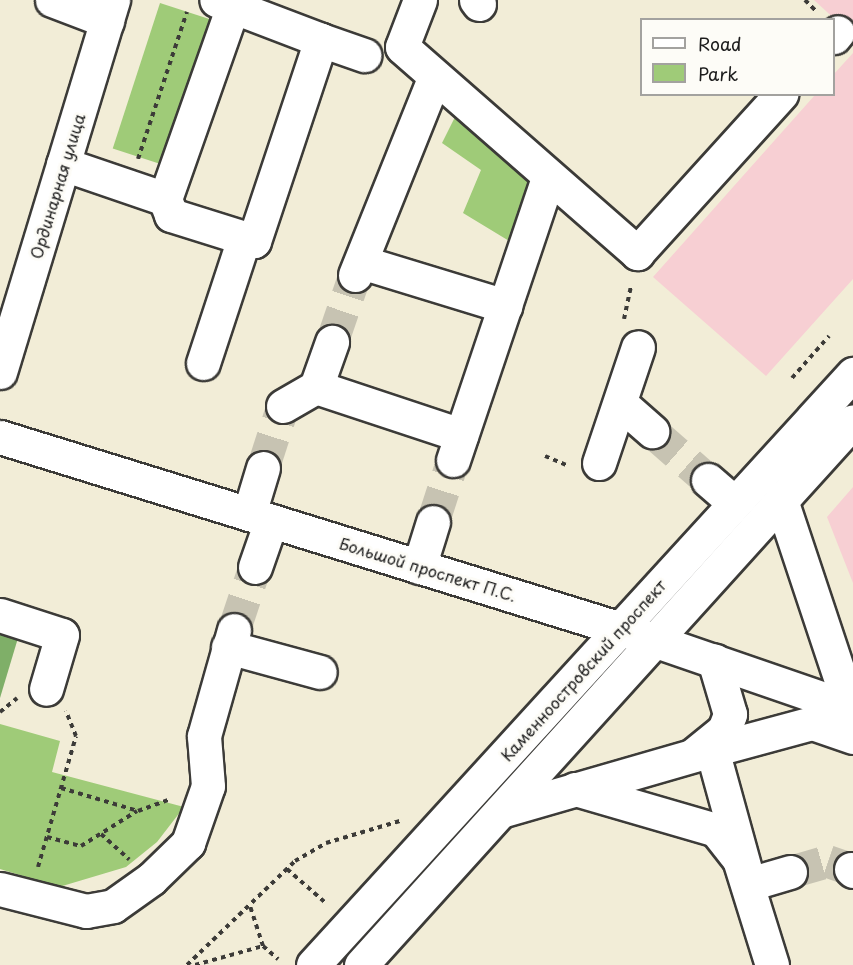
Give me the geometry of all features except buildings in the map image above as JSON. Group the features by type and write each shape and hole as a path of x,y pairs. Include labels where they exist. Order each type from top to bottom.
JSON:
{"main road":[{"path":"52,0 110,10"},
{"path":"420,0 402,47 637,253 672,234 779,96"},
{"path":"321,40 254,241 171,215 165,199 225,3 364,55"},
{"name":"Ординарная улица","path":"0,372 110,10"},
{"path":"435,76 358,269 505,306"},
{"path":"63,164 165,199"},
{"path":"316,387 457,448 548,177"},
{"path":"203,363 244,238"},
{"path":"283,406 316,387 332,342"},
{"path":"599,464 638,347"},
{"name":"Каменноостровский проспект","path":"313,965 853,374"},
{"path":"620,403 652,430"},
{"name":"Каменноостровский проспект","path":"361,965 853,422"},
{"name":"Большой проспект П.С.","path":"0,437 621,629 714,660 852,718"},
{"path":"255,567 263,468"},
{"path":"708,480 734,503"},
{"path":"501,811 804,724 852,718 781,500"},
{"path":"419,567 433,522"},
{"path":"0,615 62,634 46,689"},
{"path":"15,893 86,911 113,906 152,879 188,843 207,786 204,736 231,638 320,672"},
{"path":"703,753 724,730 730,714 714,660"},
{"path":"703,753 749,884 772,965"},
{"path":"575,789 716,830 739,859 749,884"},
{"path":"749,884 790,872"}],"path":[{"path":"141,149 182,26"},
{"path":"792,378 829,336"},
{"path":"15,893 47,837 76,736 63,703 46,689"},
{"path":"47,837 81,846 138,811 207,786"},
{"path":"61,788 138,811"},
{"path":"187,965 287,869 326,843 406,819"},
{"path":"287,869 328,905"},
{"path":"250,906 263,946 278,960"},
{"path":"195,965 263,946"}],"shaded area":[{"path":"814,0 853,0 853,36 835,18"},
{"path":"853,53 853,279 766,376 653,277 814,96 835,96 835,73"},
{"path":"853,487 853,583 827,517"}],"green space":[{"path":"160,3 212,20 165,166 113,149"},
{"path":"458,111 533,178 511,242 463,213 481,170 442,143"},
{"path":"0,632 18,638 0,698"},
{"path":"0,724 60,741 52,772 184,807 157,842 126,867 59,887 0,869"}],"tunnel":[{"path":"332,342 355,275"},
{"path":"263,468 283,406"},
{"path":"652,431 708,480"},
{"path":"433,522 453,460"},
{"path":"234,630 255,567"},
{"path":"790,872 828,861 851,869"}]}
